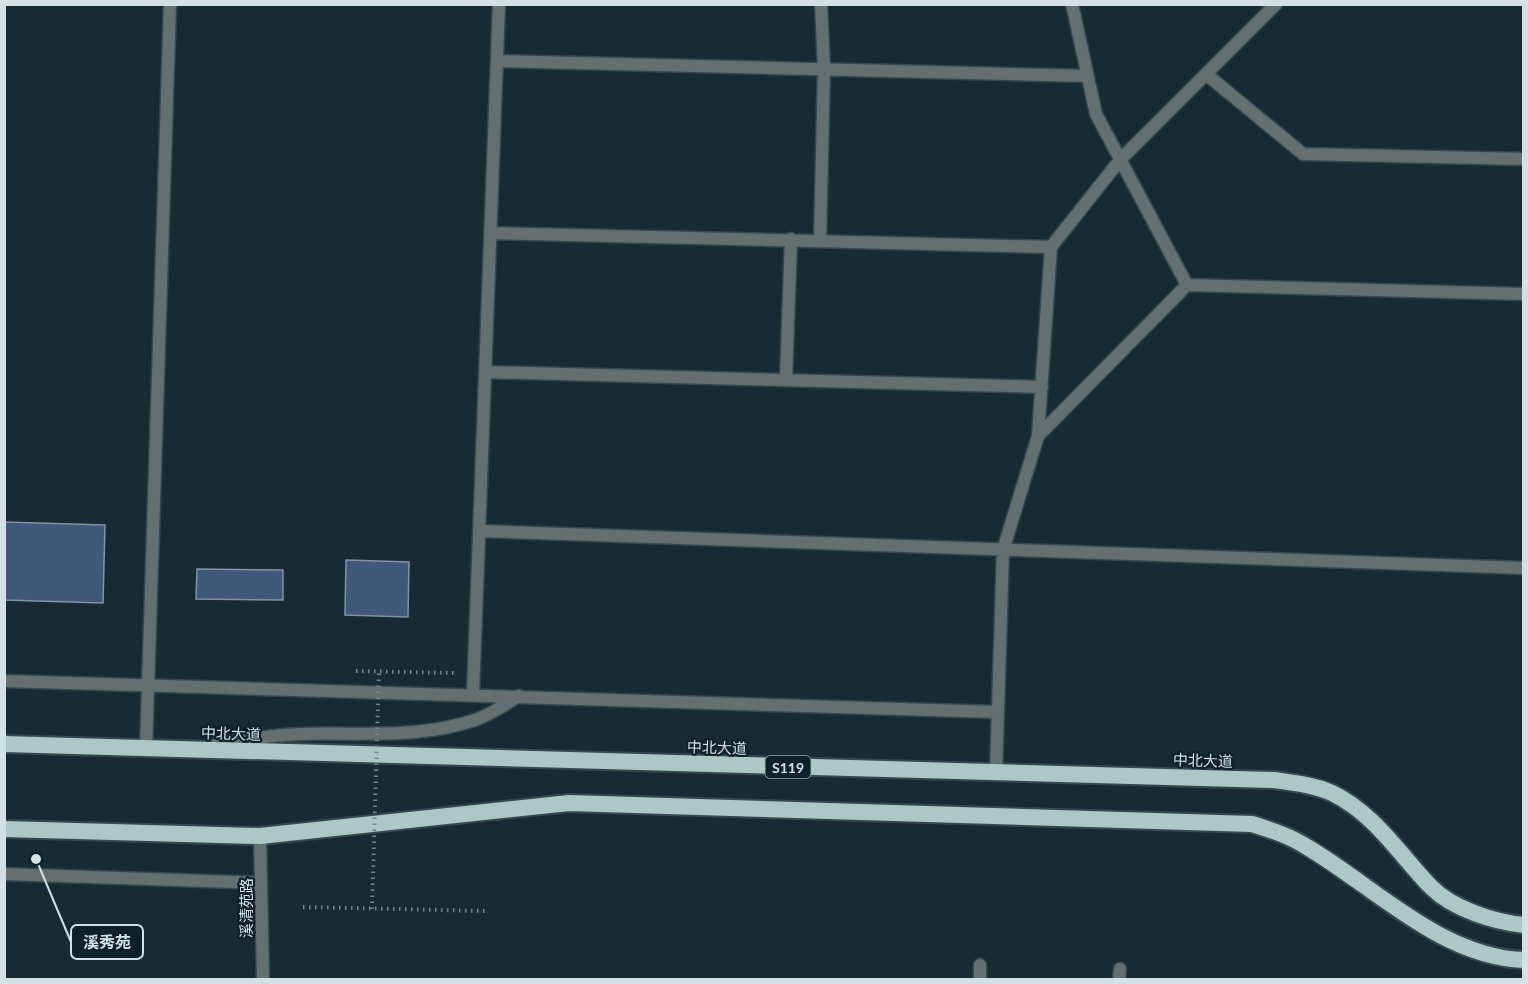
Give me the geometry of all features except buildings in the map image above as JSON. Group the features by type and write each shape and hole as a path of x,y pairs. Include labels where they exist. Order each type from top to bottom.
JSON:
{"highway":[{"name":"中北大道","path":"4,744 1274,780 1307,784 1332,793 1353,806 1386,836 1433,889 1459,906 1487,917 1524,925"},
{"path":"4,829 260,836 569,802 1252,824 1307,846 1437,933 1474,951 1524,960"}],"street":[{"path":"146,749 170,4"},
{"path":"473,694 499,4"},
{"path":"820,240 824,68 821,4"},
{"path":"1072,4 1096,114 1187,285"},
{"path":"996,773 1003,550 1038,436 1051,247 1120,160 1276,4"},
{"path":"497,61 1088,76"},
{"path":"1206,74 1303,154 1524,159"},
{"path":"491,233 1051,247"},
{"path":"786,379 791,239"},
{"path":"1038,436 1187,285 1524,294"},
{"path":"486,372 1042,387"},
{"path":"480,531 1524,568"},
{"path":"4,681 520,695 997,712"},
{"path":"195,750 252,737 302,734 413,734 444,730 478,719 520,695"},
{"name":"溪清苑路","path":"260,836 263,980"},
{"path":"4,874 261,883"},
{"path":"980,965 980,980"}],"path":[{"path":"372,909 379,671 455,673"},
{"path":"303,907 487,911"}],"place":[{"name":"溪秀苑","path":"36,859"}]}
